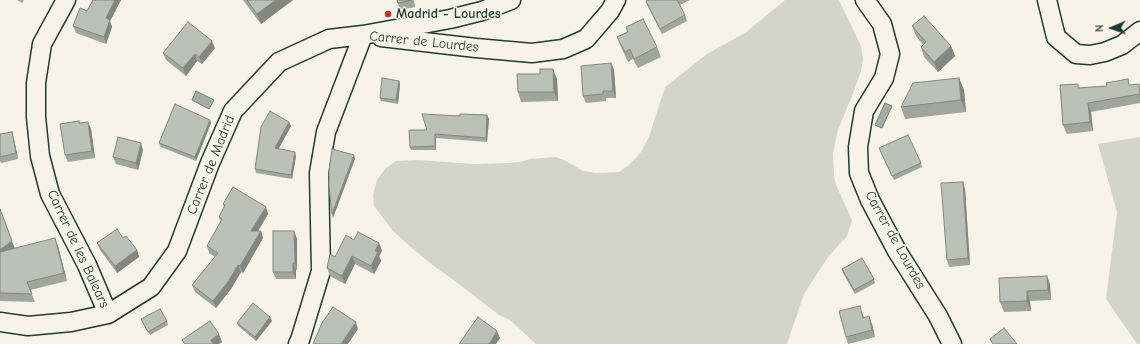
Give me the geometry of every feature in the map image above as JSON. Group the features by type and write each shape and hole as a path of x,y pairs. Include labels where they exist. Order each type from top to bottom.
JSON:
{"street":[{"name":"Carrer de les Balears","path":"66,0 42,44 36,83 36,117 40,156 50,194 87,265 108,314"},
{"name":"Carrer de Madrid","path":"0,322 28,326 71,322 108,314 151,287 177,251 210,163 232,111 279,62 330,39 363,35 450,19 482,11 511,0"},
{"name":"Carrer de Lourdes","path":"298,344 321,271 319,173 326,132 363,35 532,53 563,50 586,39 610,11 616,0"},
{"name":"Carrer de Lourdes","path":"865,0 882,24 890,54 884,78 864,112 858,147 859,173 883,226 938,316 952,344"},
{"path":"1047,0 1056,37 1076,54 1090,55 1105,52 1122,45 1140,31"}],"shaded area":[{"path":"785,0 839,0 861,46 863,59 861,71 854,91 838,130 833,153 836,185 852,220 847,236 828,257 804,294 787,344 536,344 510,320 499,315 413,249 393,231 374,206 373,195 377,180 386,168 396,161 418,160 475,164 520,162 530,159 556,157 583,171 596,173 619,172 629,165 641,152 649,137 665,87 707,54 745,33"},
{"path":"196,91 214,100 209,109 192,100"},
{"path":"885,103 892,106 882,128 875,125"},
{"path":"1140,137 1140,344 1137,344 1106,299 1117,212 1098,144"}],"building":[{"path":"93,0 115,0 106,18 110,20 104,37 73,26 80,8 87,11"},
{"path":"247,0 276,0 257,14"},
{"path":"397,0 412,0 398,3"},
{"path":"677,0 685,15 660,29 646,1"},
{"path":"924,16 951,46 934,62 921,47 926,42 912,26"},
{"path":"643,19 657,47 634,59 630,49 625,52 617,37 628,32 626,27"},
{"path":"188,22 212,41 199,57 195,54 183,68 163,53"},
{"path":"611,63 613,91 603,91 603,94 583,96 581,66"},
{"path":"540,69 553,69 554,92 518,92 517,74 540,74"},
{"path":"382,78 399,81 396,100 380,98"},
{"path":"959,78 961,100 901,107 913,83"},
{"path":"1128,79 1129,85 1139,84 1140,94 1088,103 1090,122 1063,125 1060,85 1078,84 1078,88 1107,86 1106,83"},
{"path":"175,104 210,120 195,157 159,143"},
{"path":"270,111 289,122 275,148 295,152 291,175 255,169 261,127"},
{"path":"422,114 460,116 460,114 487,115 486,138 435,134 435,146 410,147 409,130 427,130"},
{"path":"79,121 79,123 88,122 92,151 65,155 60,124"},
{"path":"12,132 16,153 0,157 0,134"},
{"path":"908,135 921,163 892,176 879,148"},
{"path":"118,137 141,143 136,163 113,157"},
{"path":"332,149 354,155 332,214 329,170"},
{"path":"963,182 968,258 947,260 941,183"},
{"path":"233,187 266,207 251,231 261,231 240,266 238,265 228,282 213,301 192,285 218,253 207,246 222,219 219,217 225,205 223,204"},
{"path":"0,209 12,241 0,250"},
{"path":"117,229 123,238 126,236 137,250 115,266 97,243"},
{"path":"273,231 294,231 295,263 293,263 293,272 273,272"},
{"path":"358,232 379,243 375,251 378,252 371,266 352,256 342,276 327,268 330,254 335,257 346,235 354,240"},
{"path":"55,238 64,273 27,282 32,294 0,293 0,252"},
{"path":"862,258 874,279 854,290 842,269"},
{"path":"1047,276 1048,290 1027,291 1027,301 1000,302 999,278"},
{"path":"253,303 270,317 255,337 237,323"},
{"path":"860,306 863,318 869,316 872,330 846,337 839,311"},
{"path":"333,307 356,322 341,344 313,344 322,323"},
{"path":"160,309 167,321 148,332 141,319"},
{"path":"478,317 497,331 489,344 459,344"},
{"path":"210,321 219,334 211,340 213,344 185,344 182,340"},
{"path":"1004,328 1017,344 993,344 990,339"}],"place":[{"name":"Madrid - Lourdes","path":"388,14"}]}
